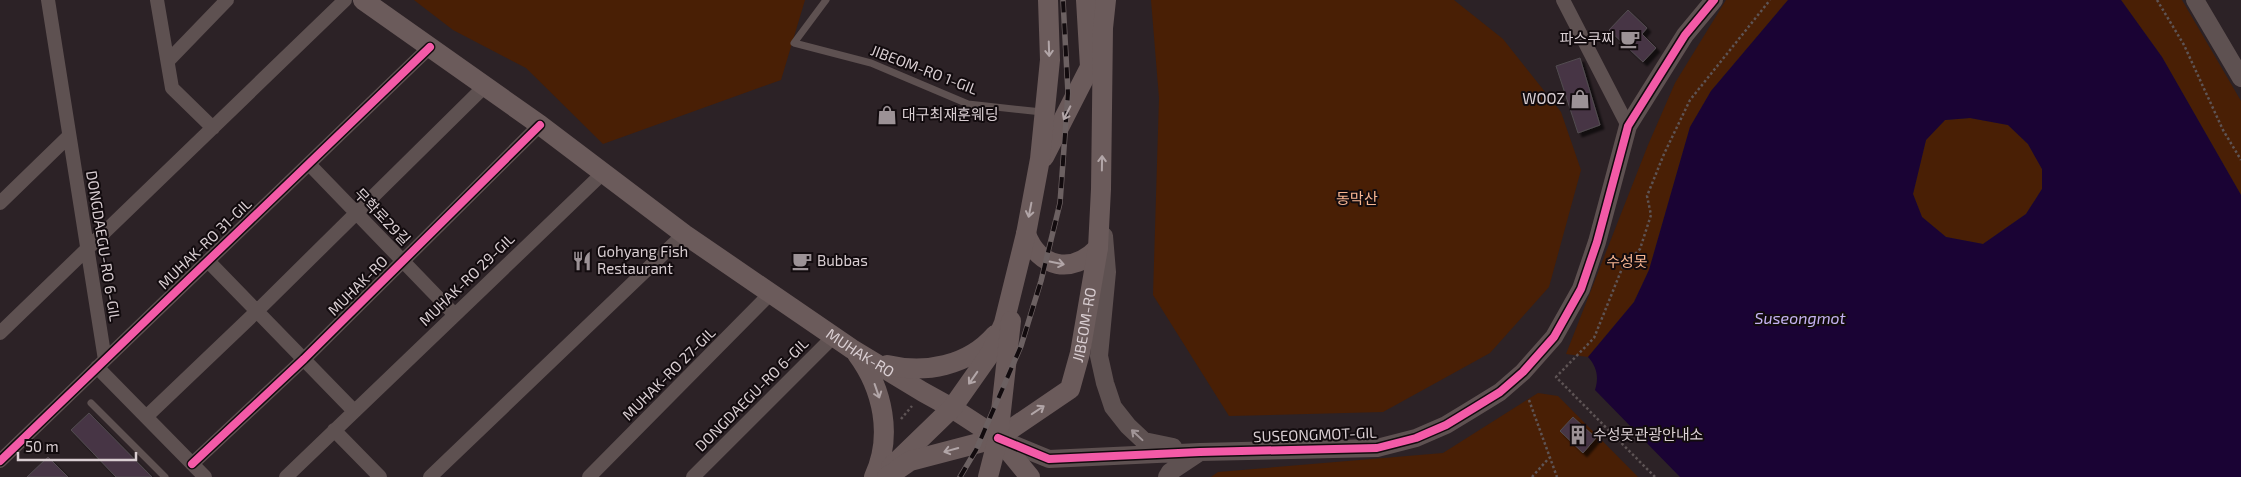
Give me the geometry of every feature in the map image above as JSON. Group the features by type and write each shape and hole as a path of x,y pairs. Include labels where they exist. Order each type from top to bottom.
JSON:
{"main road":[{"path":"881,477 952,408 990,354 1004,324 1026,234 1038,168 1050,60 1048,0"},
{"path":"1038,168 1090,67 1086,0"},
{"name":"JIBEOM-RO","path":"887,477 910,462 998,438 1070,389 1080,353 1098,248 1101,189 1103,28 1106,0"},
{"name":"MUHAK-RO","path":"372,3 430,47 540,125 684,234 852,349 952,408 998,438 1030,477"},
{"path":"1026,234 1037,254 1057,264 1068,265 1080,262 1098,248"},
{"path":"988,477 998,438 1018,266"},
{"path":"875,362 907,370 940,367 958,361 976,351 991,339 1004,324"},
{"path":"852,349 871,377 880,402 884,439 874,477"}],"street":[{"name":"DONGDAEGU-RO 6-GIL","path":"48,0 87,251 101,364"},
{"path":"157,0 172,88 213,128"},
{"path":"168,61 227,0"},
{"path":"0,333 87,251 344,0"},
{"path":"1563,0 1628,126"},
{"name":"SUSEONGMOT-GIL","path":"998,438 1049,458 1377,448 1416,438 1446,425 1500,392 1524,372 1554,337 1581,289 1597,242 1628,126 1685,35 1714,0"},
{"path":"2195,0 2241,78"},
{"name":"MUHAK-RO 31-GIL","path":"0,461 430,47"},
{"path":"146,417 257,311 485,86"},
{"name":"MUHAK-RO","path":"192,464 304,359 540,125"},
{"path":"0,203 69,136"},
{"name":"무학로29길","path":"308,164 454,314"},
{"name":"MUHAK-RO 29-GIL","path":"286,477 603,173"},
{"path":"1101,189 1107,272 1099,356 1113,408 1144,441 1200,452"},
{"path":"430,477 684,234"},
{"path":"208,261 354,411"},
{"name":"MUHAK-RO 27-GIL","path":"589,477 771,293"},
{"name":"DONGDAEGU-RO 6-GIL","path":"693,477 834,336"},
{"path":"101,364 146,417 205,477"},
{"path":"334,430 380,477"},
{"path":"1167,477 1170,472 1200,452"}],"lane":[{"name":"JIBEOM-RO 1-GIL","path":"826,0 794,43 871,63 968,104 1045,113"},
{"path":"92,403 165,477"}],"path":[{"path":"1655,477 1556,377 1594,338 1623,266 1640,249 1651,215 1647,196 1690,100 1770,0"},
{"path":"2157,0 2184,45 2223,130 2241,160"},
{"path":"1529,400 1557,477"},
{"path":"1532,477 1549,458"}],"green space":[{"path":"414,0 805,0 781,80 603,144 526,68 453,30"},
{"name":"동막산","path":"1151,0 1454,0 1503,39 1561,112 1581,170 1549,287 1490,353 1383,412 1229,416 1153,295 1159,98"},
{"name":"수성못","path":"1726,0 1788,0 1711,91 1690,127 1649,270 1634,302 1588,357 1566,354 1648,145 1675,83"},
{"path":"2121,0 2182,0 2241,101 2241,195 2162,57"},
{"path":"1970,118 2008,125 2028,144 2042,169 2042,189 2026,214 1983,244 1946,237 1922,217 1913,194 1926,140 1945,120"},
{"path":"1538,393 1558,396 1638,477 1211,477 1218,472 1443,453"}],"water":[{"name":"Suseongmot","path":"1788,0 2121,0 2162,57 2241,195 2241,477 1680,477 1595,390 1596,372 1588,357 1634,302 1649,270 1690,127 1711,91","holes":["1970,118 2008,125 2028,144 2042,169 2042,189 2026,214 1983,244 1946,237 1922,217 1913,194 1926,140 1945,120"]}],"building":[{"path":"1628,10 1647,28 1642,34 1656,48 1643,62 1609,30"},
{"path":"1580,58 1600,125 1578,133 1556,66"},
{"path":"89,413 152,477 116,477 71,430"},
{"name":"수성못관광안내소","path":"1573,417 1596,438 1583,453 1560,431"},
{"path":"48,457 68,477 27,477"}],"railway":[{"path":"960,477 976,450 1021,346 1041,281 1060,203 1068,93 1063,0"}],"cycle path":[{"path":"998,438 1049,459 1200,452 1377,448 1416,438 1446,425 1474,408 1500,392 1523,372 1554,337 1581,289 1597,242 1628,126 1685,35 1714,0"},
{"path":"0,461 430,47"},
{"path":"192,464 304,359 540,125"}],"place":[{"name":"파스쿠찌","path":"1630,39"},
{"name":"WOOZ","path":"1580,99"},
{"name":"대구최재훈웨딩","path":"887,115"},
{"name":"Gohyang Fish Restaurant","path":"582,261"},
{"name":"Bubbas","path":"802,261"},
{"name":"수성못관광안내소","path":"1578,435"}]}
